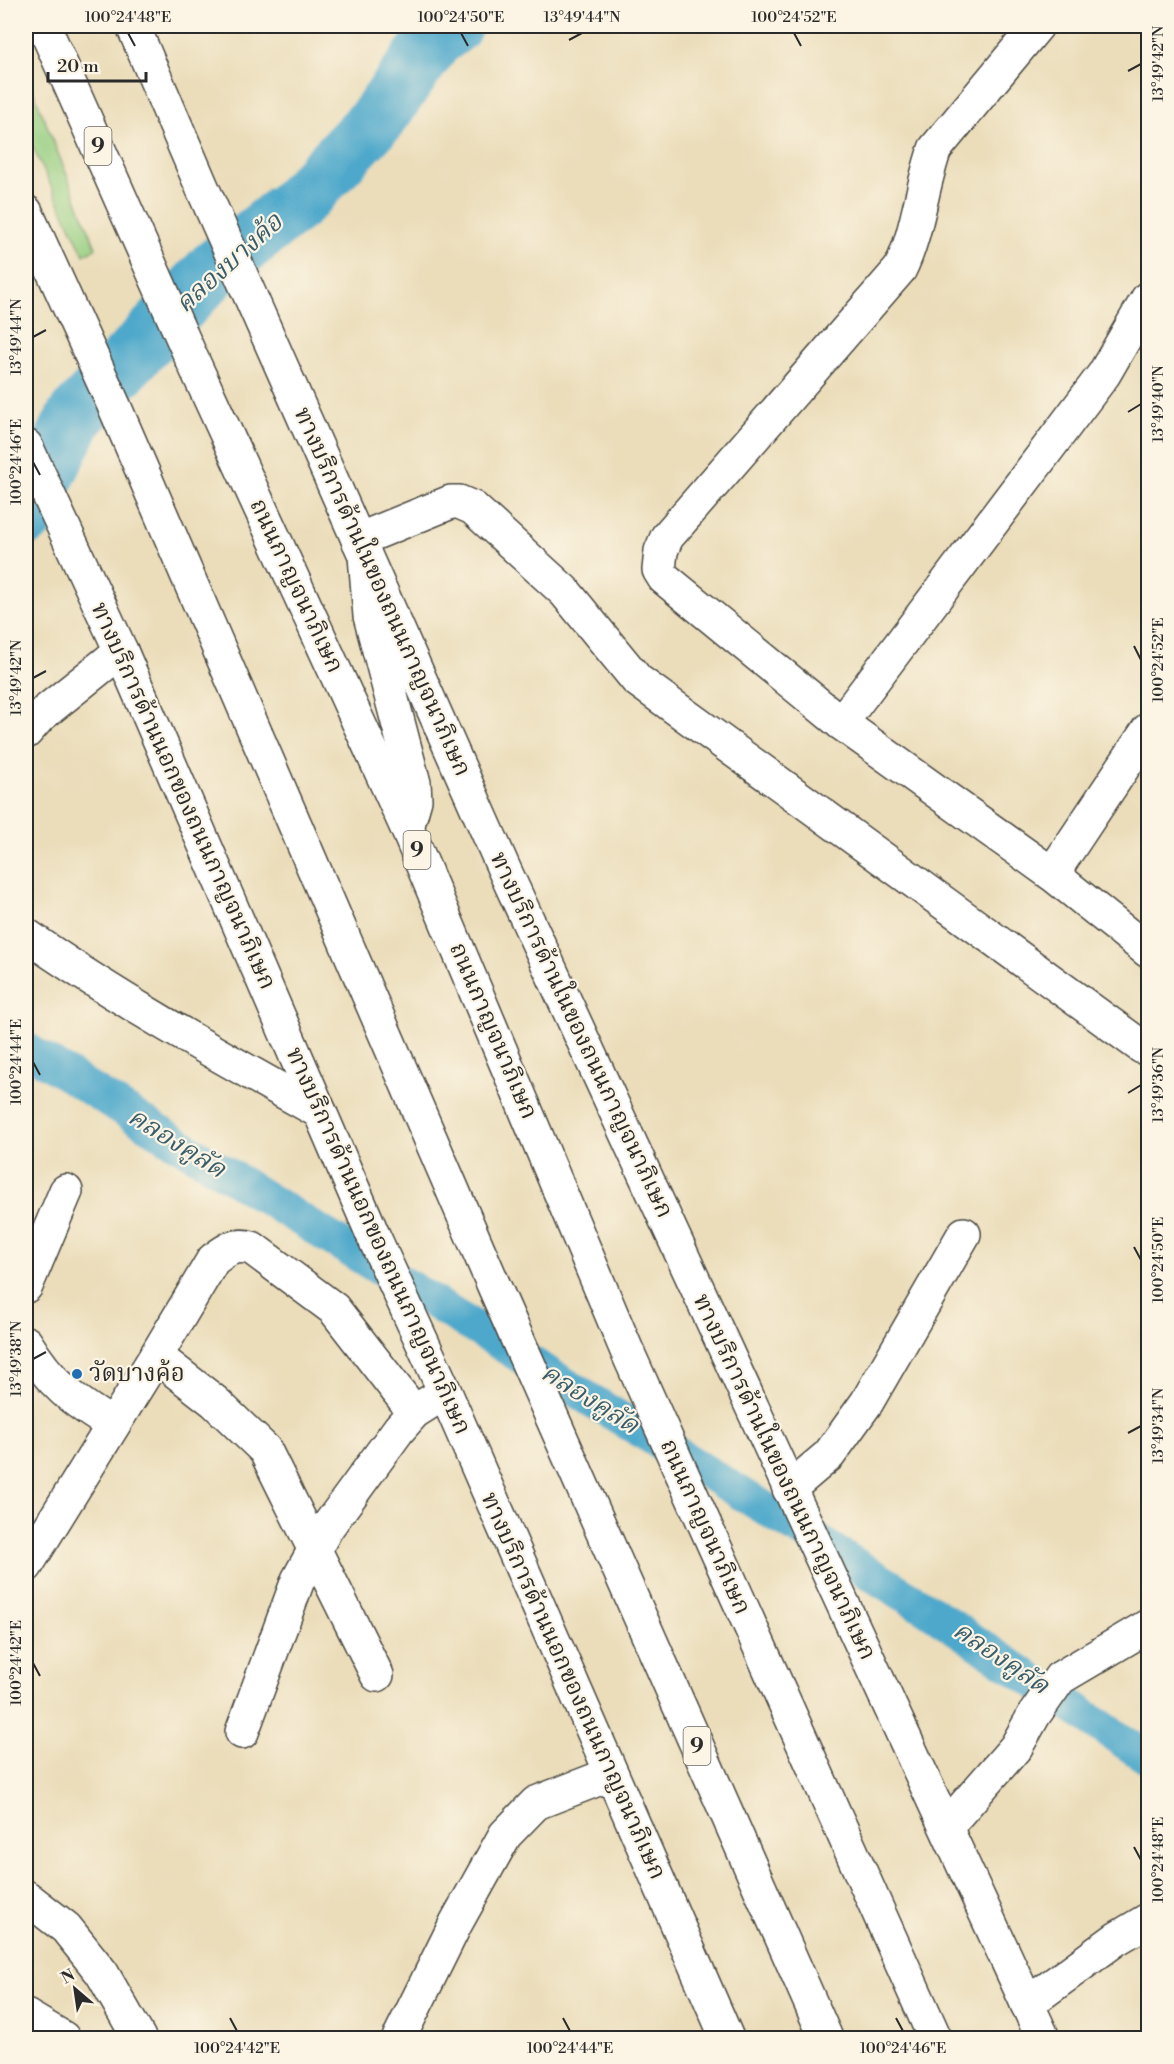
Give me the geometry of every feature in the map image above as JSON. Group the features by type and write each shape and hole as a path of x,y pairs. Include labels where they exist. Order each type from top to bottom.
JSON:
{"main road":[{"name":"ถนนกาญจนาภิเษก","path":"44,26 191,357 407,828 627,1350 935,2038"},
{"name":"ทางบริการด้านในของถนนกาญจนาภิเษก","path":"133,26 509,880 794,1500 947,1826 1042,2038"},
{"path":"1037,26 935,148 928,168 909,252 900,269 667,537 661,551 658,570 661,575 841,723 1052,874 1149,951"},
{"name":"9","path":"26,212 116,410 567,1454 826,2038"},
{"path":"841,723 1104,374 1149,298"},
{"name":"ทางบริการด้านนอกของถนนกาญจนาภิเษก","path":"26,446 121,651 373,1235 445,1392 727,2038"},
{"path":"407,828 415,800 414,783 370,616 362,548 451,502 459,501 473,508 565,592 637,680 1142,1047"},
{"path":"26,732 40,716 121,651"},
{"path":"1052,874 1149,730"},
{"path":"26,935 77,971 193,1041 320,1112"},
{"path":"26,1286 66,1191"},
{"path":"794,1500 867,1402 964,1234"},
{"path":"26,1566 213,1260 226,1250 240,1244 252,1248 334,1309 414,1412"},
{"path":"26,1343 42,1370 76,1402 113,1425"},
{"path":"156,1356 215,1402 266,1450 377,1675"},
{"path":"242,1732 298,1580 326,1529 414,1412 445,1392"},
{"path":"947,1826 1016,1747 1034,1715 1060,1678 1149,1626"},
{"path":"399,2038 456,1923 505,1835 536,1803 611,1774"},
{"path":"26,1897 66,1928 102,1973 139,2038"},
{"path":"1027,2004 1116,1939 1149,1920"},
{"path":"26,2016 63,2038"}],"green space":[{"path":"26,73 96,248 84,255 26,133"}],"waterway":[{"name":"คลองบางค้อ","path":"26,517 75,417 214,269 298,202 378,118 434,40 453,26"},
{"name":"คลองคูลัด","path":"26,1049 924,1607 1148,1758"}],"place":[{"name":"วัดบางค้อ","path":"77,1374"}]}
